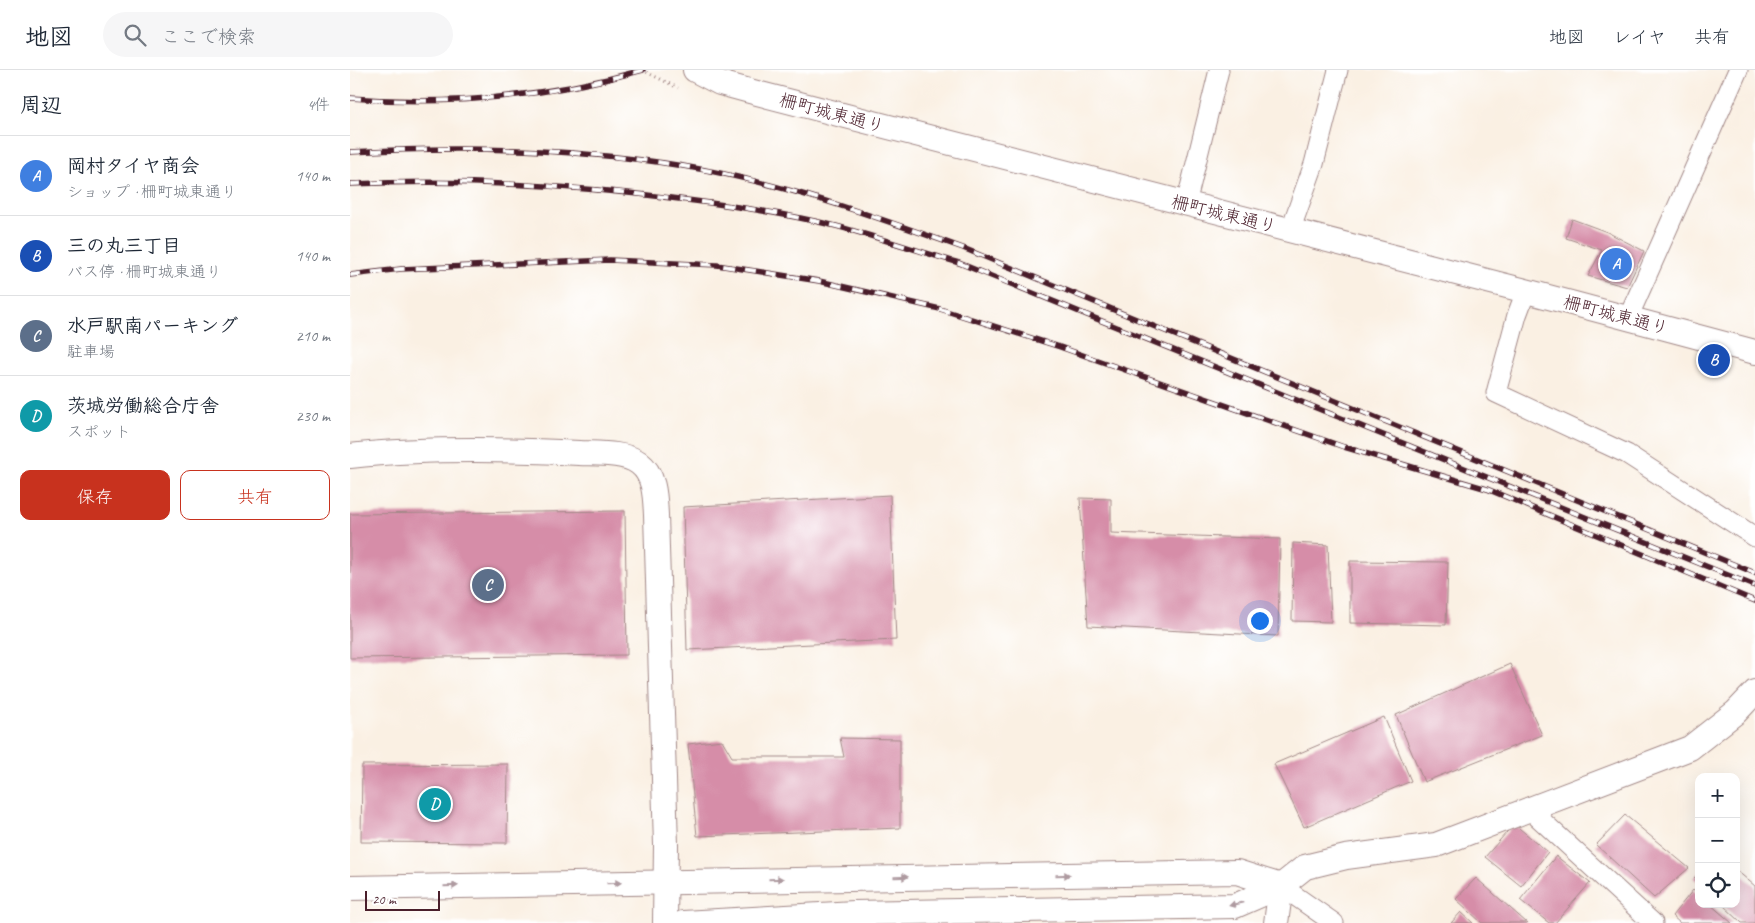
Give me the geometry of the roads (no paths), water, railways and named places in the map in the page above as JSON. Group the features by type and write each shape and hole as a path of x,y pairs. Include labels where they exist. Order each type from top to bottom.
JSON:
{"street":[{"name":"柵町城東通り","path":"695,70 720,82 757,93 1526,291 1755,352"},
{"path":"1186,204 1219,70"},
{"path":"1290,231 1314,164 1338,70"},
{"path":"1628,318 1738,70"},
{"path":"1750,70 1755,73"},
{"path":"1526,291 1517,315 1496,393 1627,454 1755,537"},
{"path":"350,456 532,450 620,456 638,462 647,472 654,490 656,515 666,882 665,923"},
{"path":"683,923 854,913 1235,906 1281,886 1305,867 1346,857 1436,845 1690,748 1736,712 1755,692"},
{"path":"1530,809 1653,923"},
{"path":"350,888 1237,872 1281,886 1334,923"},
{"path":"1276,923 1281,886"}],"railway":[{"path":"350,98 424,101 498,97 571,87 643,70"},
{"path":"350,152 475,149 600,155 683,166 790,190 963,248 1755,573"},
{"path":"350,184 435,182 519,184 603,190 743,208 851,230 959,263 1755,586"},
{"path":"350,275 401,269 610,260 717,265 819,281 940,309 1060,347 1344,447 1487,489 1755,601"}],"place":[{"name":"岡村タイヤ商会","path":"1616,264"},
{"name":"三の丸三丁目","path":"1714,360"},
{"name":"水戸駅南パーキング","path":"488,585"},
{"name":"茨城労働総合庁舎","path":"435,804"}]}
